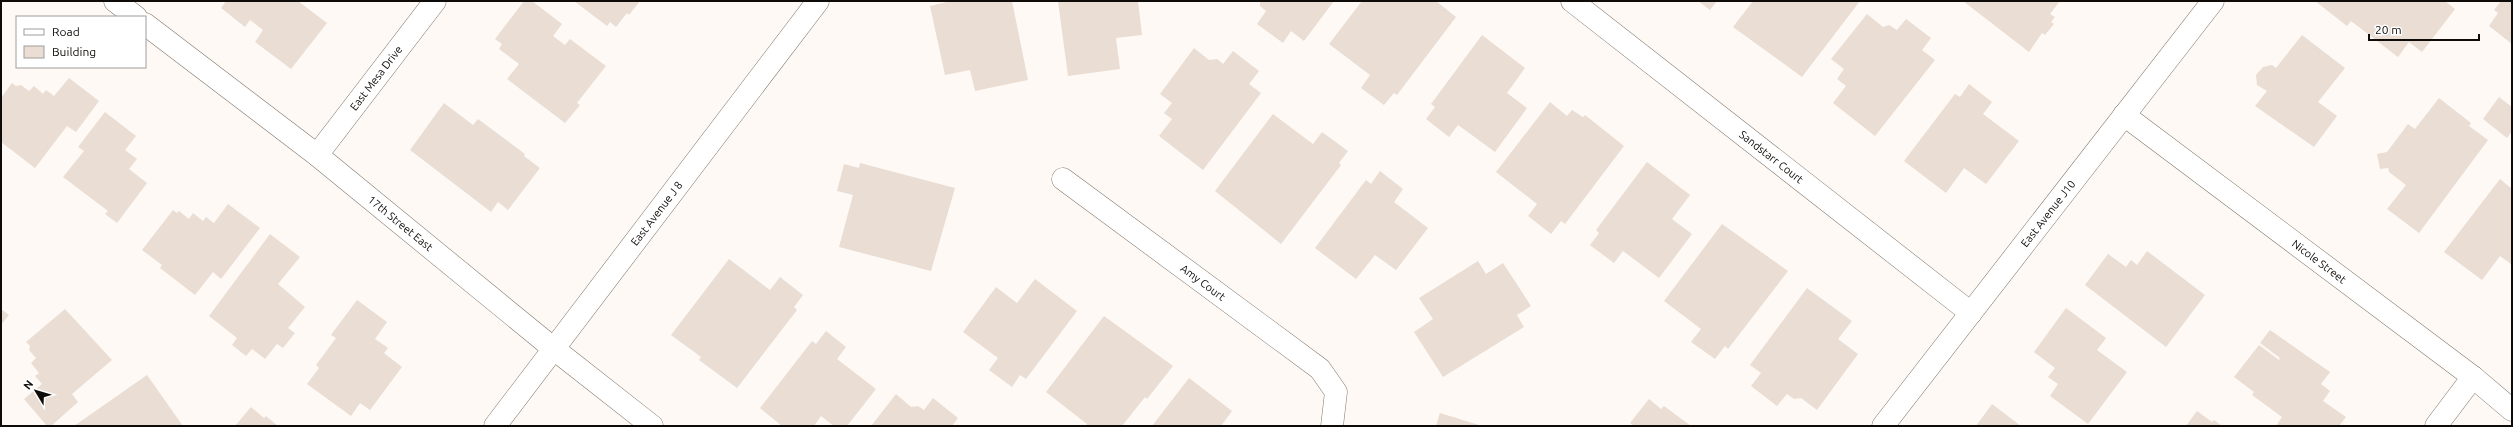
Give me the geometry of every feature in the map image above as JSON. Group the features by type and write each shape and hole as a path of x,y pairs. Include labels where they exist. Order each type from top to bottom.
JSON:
{"street":[{"path":"115,1 135,16"},
{"name":"East Mesa Drive","path":"317,155 435,1"},
{"name":"East Avenue J 8","path":"495,426 818,1"},
{"name":"Sandstarr Court","path":"1572,1 1971,313"},
{"name":"East Avenue J10","path":"1883,426 2214,1"},
{"name":"17th Street East","path":"146,25 317,155 554,349 652,426"},
{"name":"Nicole Street","path":"2124,115 2473,377 2512,410"},
{"name":"Amy Court","path":"1062,178 1320,369 1336,392 1332,426"},
{"path":"2436,426 2473,377"}],"building":[{"path":"226,1 298,1 327,23 291,69 255,42 263,30 250,20 245,27 221,8"},
{"path":"524,1 532,1 562,24 553,36 565,45 570,39 606,66 577,103 580,105 565,123 507,79 519,64 499,49 502,44 495,39"},
{"path":"574,1 640,1 629,15 627,13 616,27 610,22 607,26"},
{"path":"951,1 1012,1 1028,80 975,91 970,70 945,75 930,6"},
{"path":"1058,1 1138,1 1142,35 1116,38 1120,69 1068,76"},
{"path":"1260,1 1334,1 1304,41 1291,31 1283,43 1257,24 1266,11 1260,6"},
{"path":"1362,1 1436,1 1456,17 1397,95 1394,93 1384,105 1361,88 1370,75 1329,44"},
{"path":"1698,1 1717,1 1710,10"},
{"path":"1753,1 1860,1 1802,77 1733,27"},
{"path":"1963,1 2060,1 2050,14 2055,17 2051,22 2054,24 2045,35 2042,33 2029,52"},
{"path":"2315,1 2445,1 2455,9 2422,52 2409,42 2398,57 2351,21 2347,26"},
{"path":"2501,1 2512,1 2512,44 2489,26 2498,13 2494,10"},
{"path":"1867,14 1883,27 1889,25 1897,30 1906,19 1931,38 1922,50 1935,60 1875,136 1833,103 1846,86 1837,79 1844,69 1831,59"},
{"path":"1482,35 1525,68 1507,93 1527,108 1495,152 1458,125 1449,137 1426,119 1435,107 1431,104"},
{"path":"2302,35 2345,68 2318,102 2337,116 2314,147 2255,106 2267,91 2257,85 2256,75 2263,67 2272,65 2276,68"},
{"path":"1194,48 1209,60 1217,59 1223,64 1233,51 1259,71 1249,84 1261,93 1203,170 1159,136 1172,119 1164,113 1172,103 1160,94"},
{"path":"69,78 99,101 76,132 67,126 35,168 1,142 1,98 12,83 16,86 21,85 29,91 34,86 43,94 46,90 54,96"},
{"path":"1969,84 1992,102 1983,114 2019,141 1986,184 1964,168 1946,193 1904,161 1955,94 1960,97"},
{"path":"2499,97 2512,107 2512,131 2507,138 2483,119"},
{"path":"2439,98 2471,123 2469,126 2488,140 2419,233 2387,209 2406,185 2389,172 2388,168 2380,169 2377,154 2387,152 2408,124 2415,129"},
{"path":"1550,102 1567,116 1572,110 1583,117 1585,115 1624,146 1565,224 1561,221 1551,234 1528,216 1537,204 1496,172"},
{"path":"444,103 473,125 478,119 525,154 524,156 540,168 508,210 498,202 491,212 410,150"},
{"path":"105,112 136,136 125,150 137,159 129,169 147,183 117,223 105,214 108,211 63,177 84,151 78,147"},
{"path":"1273,114 1313,144 1322,132 1348,151 1339,163 1341,165 1281,244 1215,191"},
{"path":"1647,162 1690,195 1672,219 1692,234 1659,278 1623,251 1614,263 1590,245 1599,233 1596,230"},
{"path":"860,163 955,188 931,271 839,247 853,195 837,191 844,164 859,168"},
{"path":"1380,171 1403,189 1394,202 1428,228 1396,270 1375,255 1356,279 1315,248 1366,180 1371,184"},
{"path":"2500,179 2512,189 2512,265 2500,256 2482,280 2444,252"},
{"path":"228,204 260,228 221,279 213,272 195,295 160,268 162,265 142,250 173,210 177,213 179,211 189,219 193,213 203,221 206,217 214,223"},
{"path":"1722,224 1788,271 1728,349 1725,346 1715,359 1691,342 1701,329 1664,301"},
{"path":"270,234 300,257 278,284 305,307 288,328 295,333 283,348 277,344 265,359 252,349 246,356 232,345 237,338 209,316"},
{"path":"2147,251 2205,295 2166,347 2085,285 2108,254 2126,267 2131,260 2137,265"},
{"path":"729,259 770,290 780,277 803,295 794,307 797,310 737,388 699,360 701,357 671,335"},
{"path":"1478,261 1486,274 1503,263 1531,306 1517,315 1524,327 1443,377 1414,332 1433,319 1419,298"},
{"path":"1035,279 1077,311 1026,379 1020,375 1012,387 989,370 998,358 963,332 996,287 1017,303"},
{"path":"1807,288 1852,321 1838,339 1858,354 1817,410 1801,398 1794,399 1787,394 1777,406 1751,386 1761,373 1750,365"},
{"path":"357,300 387,322 375,339 388,348 384,353 402,367 370,410 360,403 351,416 307,384 319,368 316,365 336,338 331,335"},
{"path":"2066,308 2106,338 2097,350 2127,372 2088,424 2050,396 2058,384 2048,377 2055,368 2034,352"},
{"path":"1,309 9,315 1,325"},
{"path":"65,309 112,360 72,394 78,402 51,426 47,426 24,399 42,384 35,376 39,373 31,363 36,358 29,350 30,346 26,342"},
{"path":"1104,316 1173,366 1147,399 1145,397 1122,426 1086,426 1087,424 1046,392"},
{"path":"2270,330 2330,372 2321,384 2330,391 2323,401 2346,417 2339,426 2276,426 2282,417 2252,395 2254,392 2234,377 2259,345 2279,360 2280,358 2260,343"},
{"path":"826,331 846,347 837,359 876,389 847,426 834,426 821,416 814,426 782,426 760,408 812,341 816,344"},
{"path":"147,375 183,426 74,426"},
{"path":"1189,378 1232,411 1221,426 1152,426"},
{"path":"896,394 911,407 918,406 924,410 933,398 958,418 952,426 871,426"},
{"path":"1649,399 1661,409 1664,406 1691,426 1634,426 1630,423"},
{"path":"1992,404 2021,426 1976,426"},
{"path":"251,407 264,418 266,416 278,426 235,426"},
{"path":"2197,411 2212,422 2214,420 2222,426 2186,426"},
{"path":"1440,413 1482,426 1436,426"}]}
